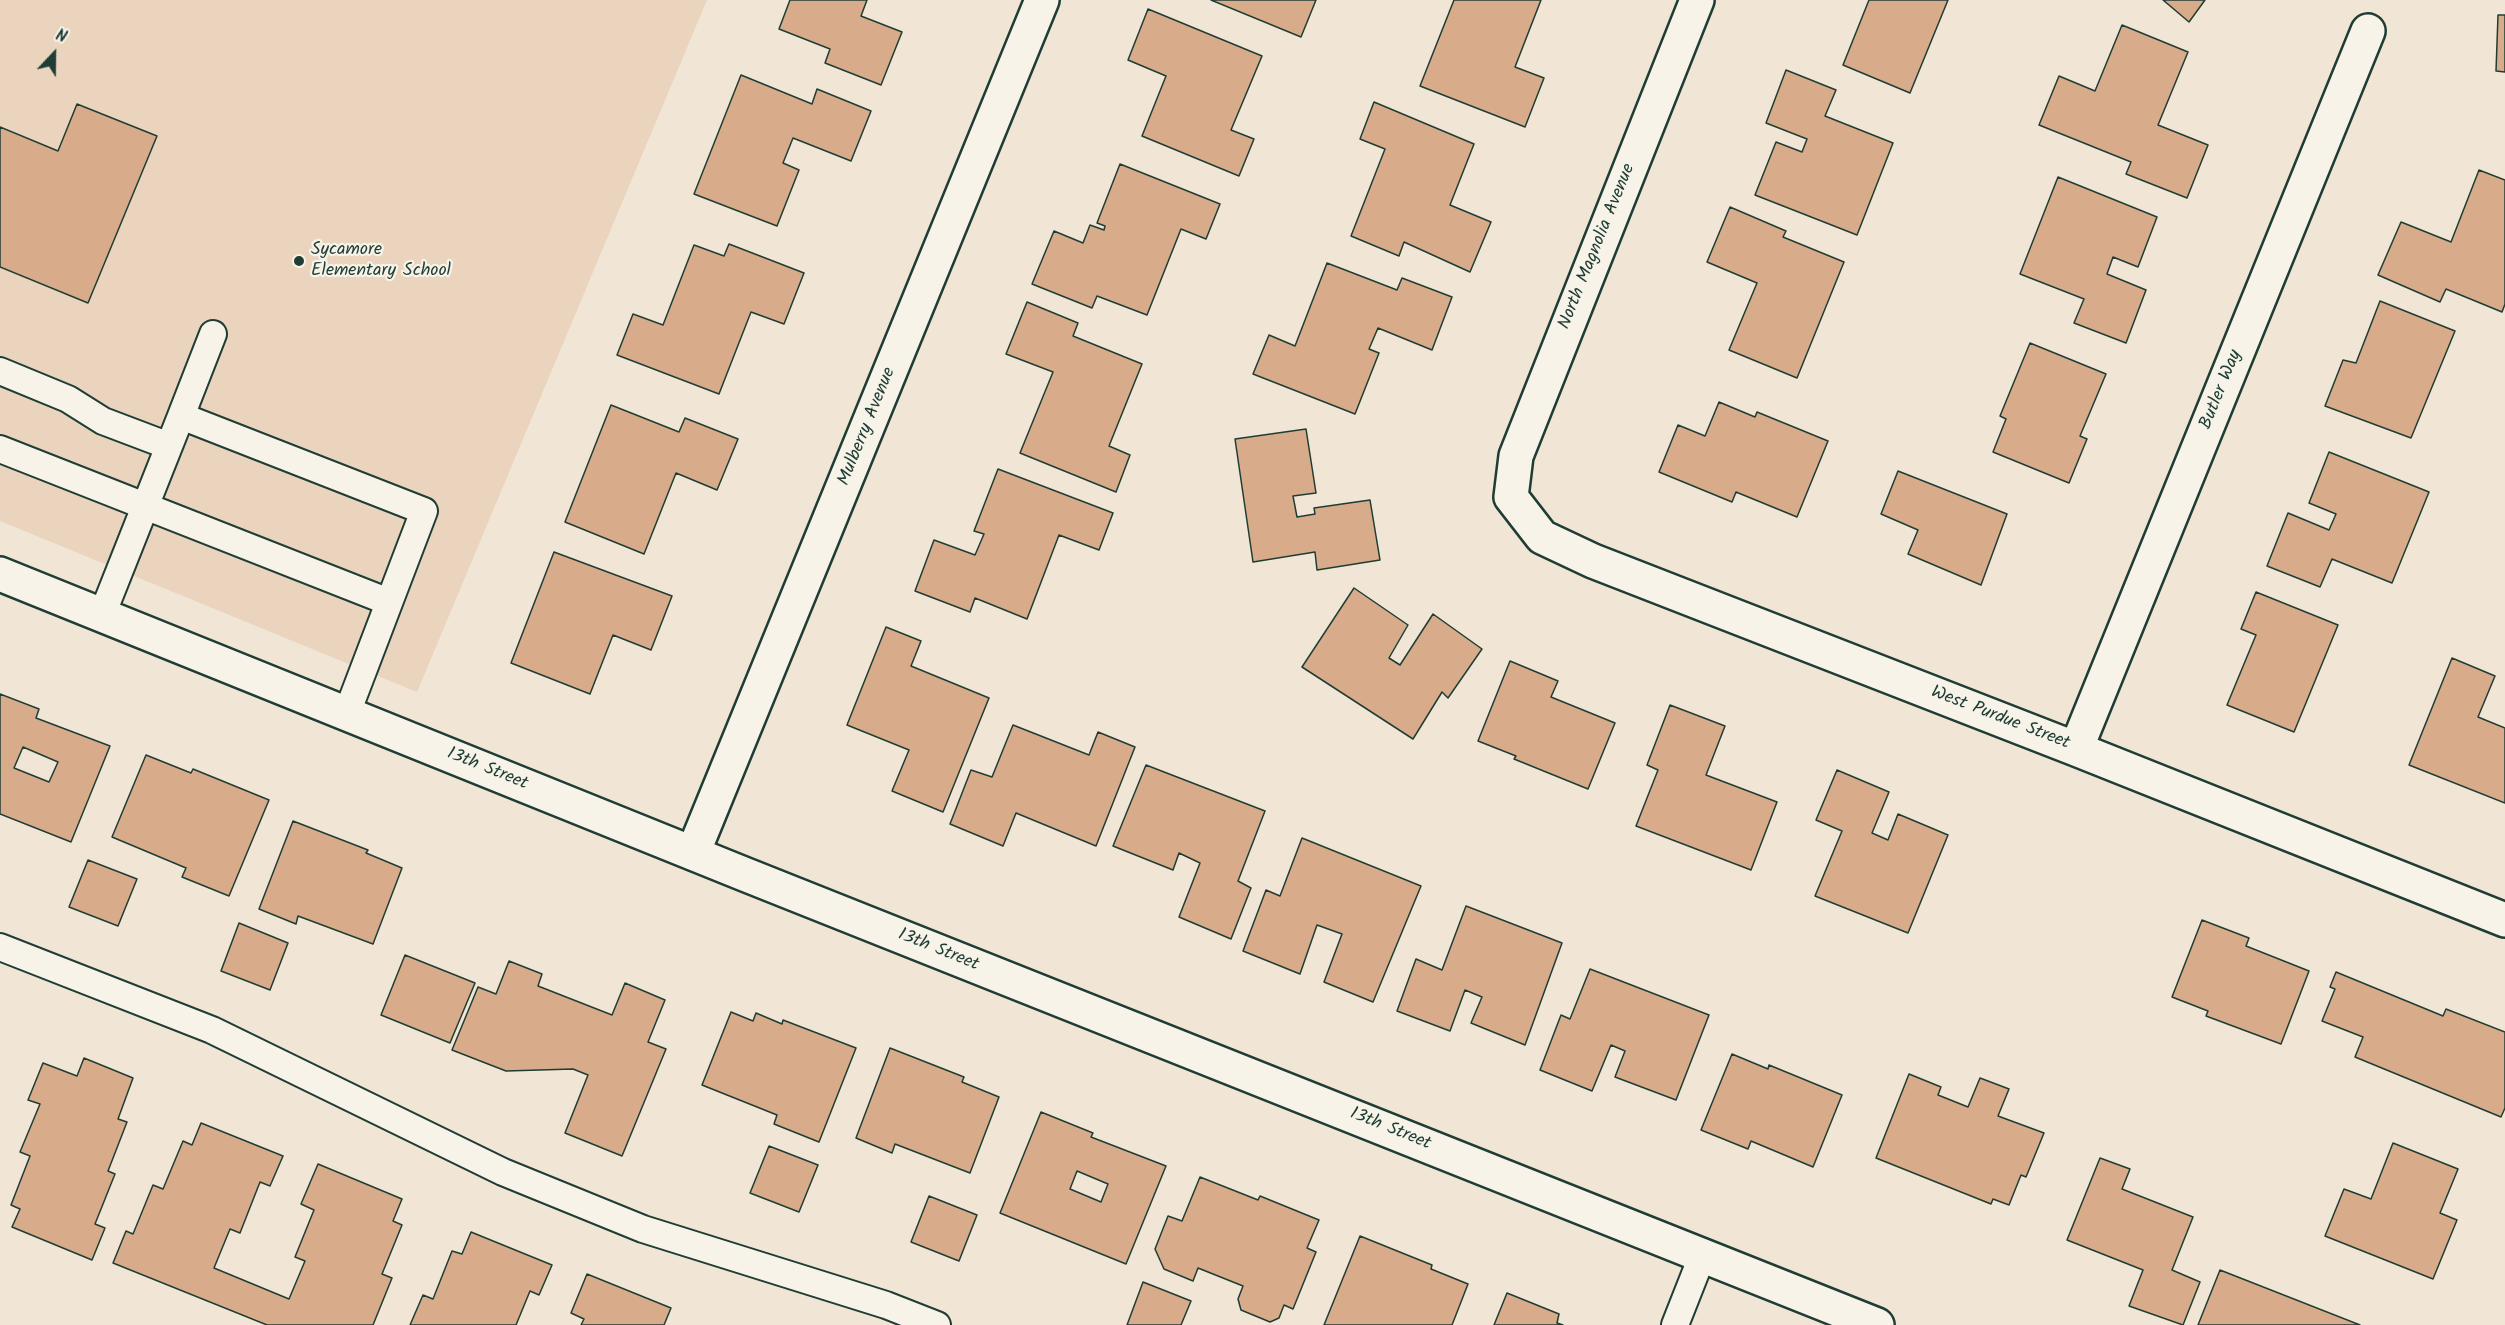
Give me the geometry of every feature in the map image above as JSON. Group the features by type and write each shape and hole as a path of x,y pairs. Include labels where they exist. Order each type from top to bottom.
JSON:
{"street":[{"name":"Mulberry Avenue","path":"693,854 1042,0"},
{"name":"North Magnolia Avenue","path":"1511,497 1515,456 1697,0"},
{"name":"Butler Way","path":"2076,749 2368,31"},
{"name":"West Purdue Street","path":"1511,497 1542,537 1593,561 2076,749 2505,920"},
{"name":"13th Street","path":"0,574 693,854 1877,1325"}],"lane":[{"path":"102,615 213,334"},
{"path":"0,370 68,399 103,421 169,446"},
{"path":"181,416 424,511 347,714"},
{"path":"0,449 389,602"},
{"path":"0,947 212,1030 503,1172 643,1228 886,1305 937,1325"},
{"path":"1675,1325 1703,1254"}],"shaded area":[{"name":"Sycamore Elementary School","path":"0,0 707,0 417,692 0,521"}],"building":[{"path":"790,0 867,0 861,16 902,32 881,85 825,63 830,49 779,29"},
{"path":"1211,0 1316,0 1301,37"},
{"path":"1454,0 1541,0 1515,67 1544,78 1525,127 1420,86"},
{"path":"1869,0 1948,0 1910,93 1843,65"},
{"path":"2163,0 2205,0 2189,22"},
{"path":"1148,9 1262,56 1231,130 1254,139 1239,176 1142,136 1166,76 1128,60"},
{"path":"2498,15 2505,15 2505,72 2496,71"},
{"path":"2122,25 2188,52 2158,125 2208,145 2187,198 2126,174 2131,162 2039,125 2059,76 2095,91"},
{"path":"1786,70 1836,90 1825,116 1893,143 1857,235 1755,195 1776,142 1802,152 1807,139 1766,123"},
{"path":"741,75 812,104 817,89 871,111 851,161 793,138 783,163 799,170 777,226 694,194"},
{"path":"1374,102 1474,144 1450,205 1491,222 1470,272 1404,242 1399,256 1351,236 1385,149 1360,139"},
{"path":"77,104 157,136 88,303 0,267 0,127 58,151"},
{"path":"1120,164 1220,204 1206,239 1181,229 1147,315 1097,296 1092,308 1032,284 1054,231 1083,243 1090,225 1104,230 1105,226 1097,223"},
{"path":"2479,170 2505,180 2505,304 2502,312 2446,289 2440,302 2378,275 2401,222 2451,242"},
{"path":"2058,177 2157,217 2138,267 2113,257 2107,274 2146,290 2126,343 2074,323 2084,299 2020,274"},
{"path":"1730,207 1786,231 1783,237 1844,262 1797,378 1729,350 1757,283 1707,262"},
{"path":"729,244 804,273 784,324 751,312 719,394 617,355 633,314 663,325 694,245 724,256"},
{"path":"1327,263 1397,290 1402,278 1452,297 1432,350 1378,328 1369,349 1379,353 1355,414 1253,374 1269,335 1295,346"},
{"path":"2380,301 2455,331 2411,438 2325,406 2343,360 2356,363"},
{"path":"1027,302 1078,323 1073,336 1142,364 1109,446 1130,455 1116,492 1020,453 1053,372 1006,354"},
{"path":"2030,343 2106,374 2080,436 2087,439 2069,483 1993,452 2006,419 2000,416"},
{"path":"1719,402 1755,417 1757,412 1828,441 1797,517 1736,492 1732,502 1659,472 1678,425 1705,436"},
{"path":"611,405 679,432 685,418 738,439 717,490 676,473 644,554 565,522"},
{"path":"1306,429 1316,493 1293,496 1297,517 1315,514 1314,508 1370,500 1380,560 1317,570 1315,552 1253,562 1235,439"},
{"path":"2329,452 2429,492 2392,583 2332,559 2320,587 2267,566 2288,513 2329,530 2336,514 2309,503"},
{"path":"998,469 1113,513 1099,550 1059,535 1027,619 975,598 970,612 915,591 934,540 975,555 984,534 974,531"},
{"path":"1898,471 2007,514 1981,585 1908,554 1918,530 1881,514"},
{"path":"554,552 672,596 651,650 613,635 590,694 511,663"},
{"path":"1354,588 1408,625 1389,658 1400,665 1433,614 1482,649 1448,698 1442,692 1413,739 1302,667"},
{"path":"2256,592 2338,625 2294,732 2227,705 2256,635 2241,629"},
{"path":"886,627 921,641 911,666 989,698 943,812 892,791 909,750 847,725"},
{"path":"2452,658 2495,676 2478,717 2505,728 2505,803 2409,765"},
{"path":"1510,661 1558,681 1551,697 1615,723 1588,789 1514,759 1516,756 1478,741"},
{"path":"0,694 39,709 36,718 110,746 71,842 0,814","holes":["23,747 58,762 49,782 14,768"]},
{"path":"1670,705 1725,726 1706,775 1777,802 1751,870 1636,826 1658,770 1647,765"},
{"path":"1013,725 1089,755 1098,732 1135,747 1096,846 1016,813 1003,846 950,824 971,770 992,777"},
{"path":"146,755 191,773 193,769 269,800 229,896 182,877 186,868 112,837"},
{"path":"1146,765 1265,811 1238,881 1251,888 1231,939 1179,917 1200,863 1179,853 1173,870 1113,846"},
{"path":"1837,770 1889,792 1872,833 1888,840 1898,814 1948,835 1908,933 1815,896 1842,831 1816,820"},
{"path":"293,821 368,850 366,853 402,868 373,944 298,916 296,924 259,909"},
{"path":"1302,838 1421,886 1373,1002 1324,982 1342,934 1317,925 1300,974 1243,951 1266,890 1280,896"},
{"path":"88,860 137,879 118,926 69,907"},
{"path":"1466,906 1562,943 1525,1045 1471,1023 1482,997 1465,990 1450,1031 1397,1011 1416,959 1442,970"},
{"path":"2202,920 2249,938 2246,946 2309,971 2281,1044 2206,1016 2208,1011 2172,997"},
{"path":"239,923 288,943 270,990 221,971"},
{"path":"405,955 475,983 450,1043 381,1015"},
{"path":"509,961 542,974 538,986 612,1015 625,983 665,1000 648,1042 666,1049 622,1156 565,1133 588,1075 573,1069 506,1071 452,1050 478,987 496,994"},
{"path":"1590,969 1709,1015 1676,1100 1615,1077 1625,1051 1611,1045 1592,1091 1540,1070 1561,1015 1570,1019"},
{"path":"2336,972 2443,1016 2446,1009 2505,1032 2505,1108 2501,1117 2355,1057 2363,1037 2322,1021 2335,989 2330,987"},
{"path":"731,1012 753,1021 756,1013 782,1024 783,1020 856,1048 819,1142 774,1124 777,1115 702,1085"},
{"path":"890,1048 964,1077 962,1082 999,1097 970,1173 895,1144 892,1153 856,1138"},
{"path":"1732,1054 1768,1069 1769,1065 1842,1095 1813,1167 1751,1141 1748,1149 1701,1130"},
{"path":"84,1058 133,1078 118,1119 127,1122 108,1171 115,1174 95,1224 105,1228 92,1260 12,1227 20,1209 11,1205 30,1156 20,1152 40,1104 28,1100 43,1063 77,1076"},
{"path":"1909,1074 1941,1087 1938,1095 1968,1107 1980,1078 2009,1089 1998,1116 2044,1133 2026,1177 2021,1175 2009,1205 1993,1199 1991,1204 1876,1158"},
{"path":"1041,1112 1093,1133 1091,1137 1166,1166 1126,1264 1000,1213","holes":["1077,1171 1108,1184 1101,1202 1070,1189"]},
{"path":"201,1123 283,1156 270,1186 260,1182 240,1233 230,1229 214,1268 289,1299 305,1261 295,1257 314,1210 301,1204 318,1164 402,1199 393,1221 402,1225 382,1274 392,1278 373,1325 267,1325 113,1263 126,1231 133,1234 153,1185 163,1189 183,1141 192,1145"},
{"path":"2393,1143 2458,1169 2440,1213 2457,1220 2433,1279 2325,1236 2344,1189 2371,1199"},
{"path":"769,1146 818,1165 799,1212 750,1193"},
{"path":"2100,1158 2130,1169 2122,1189 2193,1217 2172,1270 2200,1282 2183,1325 2129,1306 2143,1270 2067,1240"},
{"path":"1200,1177 1258,1200 1260,1196 1319,1220 1307,1248 1316,1252 1293,1309 1284,1305 1279,1318 1270,1322 1241,1310 1238,1299 1243,1286 1198,1268 1193,1281 1164,1269 1155,1249 1168,1216 1182,1221"},
{"path":"929,1196 977,1215 959,1261 911,1242"},
{"path":"471,1232 552,1265 539,1295 530,1291 516,1325 410,1325 423,1295 433,1299 452,1251 462,1254"},
{"path":"1360,1236 1432,1265 1431,1269 1468,1284 1452,1325 1324,1325"},
{"path":"2220,1270 2360,1325 2198,1325"},
{"path":"587,1274 671,1308 664,1325 581,1325 584,1319 571,1313"},
{"path":"1143,1282 1191,1301 1181,1325 1127,1325"},
{"path":"1507,1293 1559,1314 1557,1323 1563,1325 1494,1325"}],"place":[{"name":"Sycamore Elementary School","path":"299,261"}]}
